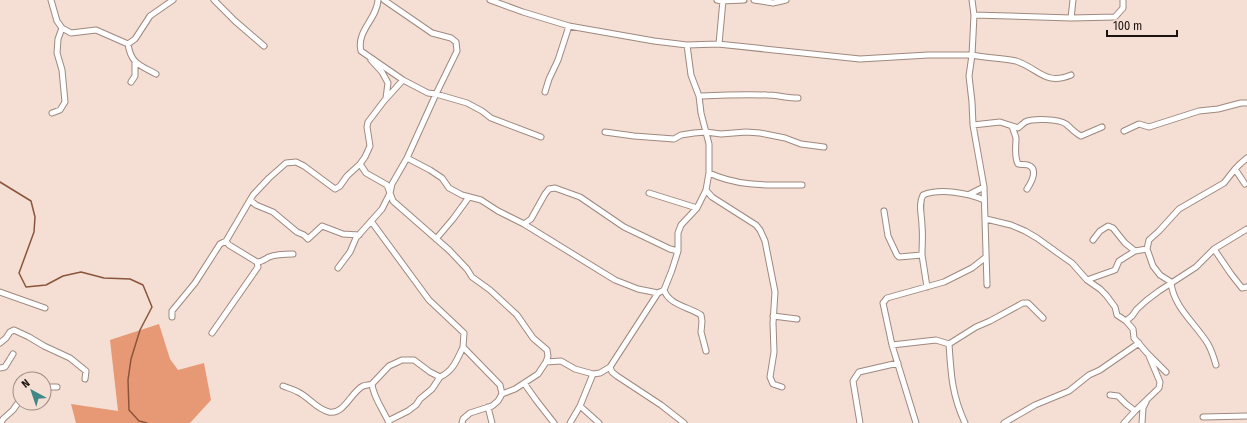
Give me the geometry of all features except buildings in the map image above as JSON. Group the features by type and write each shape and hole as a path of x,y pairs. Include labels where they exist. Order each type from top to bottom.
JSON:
{"street":[{"path":"51,0 57,21 62,28 71,33 96,30 128,44"},
{"path":"128,44 135,39 150,16 173,0"},
{"path":"214,0 235,21 264,46"},
{"path":"378,0 378,8 362,36 360,44 361,51 403,80 428,93 467,103 491,118 541,138"},
{"path":"338,268 350,252 359,235 371,220 382,210 390,193 392,184 407,158 457,51 456,42 451,38 432,32 384,0"},
{"path":"490,0 569,26 654,41 687,45 719,44 860,59 928,55 972,55 1015,61 1053,79 1061,79 1071,75"},
{"path":"719,44 721,0 744,0"},
{"path":"754,0 773,3 786,0"},
{"path":"972,0 974,15 972,55 969,76 973,125 984,187 987,285"},
{"path":"1072,18 1073,0"},
{"path":"974,15 1072,18 1115,17 1123,8 1123,0"},
{"path":"545,92 558,60 569,26"},
{"path":"52,112 60,110 65,102 62,70 57,53 58,39 62,28"},
{"path":"128,44 129,54 135,63 156,74"},
{"path":"687,45 691,75 699,96 701,113 709,144 709,173 706,190 697,208 681,225 678,233 678,251 664,290 665,295 671,301 700,315 702,321 701,332 706,351"},
{"path":"368,56 382,72 388,83 386,98"},
{"path":"131,82 135,76 135,63"},
{"path":"172,317 172,311 195,283 220,244 226,241 253,195 286,163 296,162 304,166 335,189 340,186 347,176 360,164 370,146 367,127 368,122 386,98 403,80"},
{"path":"699,96 757,94 798,98"},
{"path":"1124,131 1139,124 1148,127 1199,111 1247,103"},
{"path":"973,125 1000,122 1018,128 1026,122 1040,120 1055,121 1065,123 1076,134 1081,136 1102,127"},
{"path":"1012,126 1016,138 1016,162 1018,164 1029,165 1032,168 1034,175 1032,183 1027,189"},
{"path":"605,132 634,136 674,138 681,135 706,132 721,134 736,132 760,133 785,138 802,144 824,147"},
{"path":"407,158 442,178 449,188 462,195 481,200 498,211 524,224 615,280 638,289 658,293"},
{"path":"1171,282 1160,275 1154,266 1147,249 1149,240 1179,209 1224,183 1247,158"},
{"path":"360,164 366,173 388,185 393,201 396,205 449,250 467,269 472,277 490,290 517,315 533,338 546,350 548,356 538,374 515,389 502,394 498,401 488,408 470,413 463,419 462,423"},
{"path":"1236,169 1245,184"},
{"path":"709,173 727,181 743,184 802,185"},
{"path":"970,194 984,187"},
{"path":"524,224 532,219 549,189 555,188 580,197 624,227 670,249 678,251"},
{"path":"706,190 712,197 756,225 760,230 764,241 774,292 774,352 770,377 773,384 782,387"},
{"path":"927,287 922,255 922,226 920,209 923,195 929,192 970,194 984,200"},
{"path":"649,193 697,208"},
{"path":"436,239 469,197"},
{"path":"250,200 256,205 273,212 308,239 322,226 343,234 359,235"},
{"path":"884,211 888,236 897,255 899,257 922,255"},
{"path":"986,219 1011,225 1037,238 1072,263 1087,280 1106,295 1115,307 1117,315 1126,321 1133,329 1134,338 1166,372"},
{"path":"371,220 428,300 464,333 463,347 455,364 448,373 440,377 432,390 420,399 416,405 389,422 373,390 372,384"},
{"path":"1094,240 1100,231 1108,226 1113,228 1125,243 1135,251"},
{"path":"1126,321 1146,300 1171,282 1196,267 1214,249 1247,229"},
{"path":"226,241 229,245 257,262 261,262 269,257 283,254 293,254"},
{"path":"1087,280 1115,270 1119,261 1135,251 1147,249"},
{"path":"1214,249 1242,288 1247,286"},
{"path":"916,423 892,345 883,304 884,301 887,298 944,282 972,268 986,257"},
{"path":"212,333 258,267 257,262"},
{"path":"1171,282 1172,290 1183,311 1208,344 1216,365"},
{"path":"546,362 561,361 575,369 593,374 600,373 610,367 658,293 664,290"},
{"path":"0,292 45,308"},
{"path":"892,345 936,340 950,344 976,327 1023,303 1028,303 1043,318"},
{"path":"773,316 797,320"},
{"path":"0,343 10,332 14,330 70,358 86,370 85,379"},
{"path":"950,344 952,380 958,407 965,423"},
{"path":"1004,423 1035,406 1068,391 1089,375 1100,370 1140,344"},
{"path":"463,347 500,385 502,394"},
{"path":"1124,423 1159,388 1160,382 1147,353"},
{"path":"0,368 5,367 13,354"},
{"path":"283,386 298,392 319,407 329,412 335,412 343,407 363,386 372,384 390,366 402,360 414,360 430,372 440,377"},
{"path":"860,423 853,381 859,372 898,363"},
{"path":"610,367 612,372 617,376 661,405 684,423"},
{"path":"570,423 580,406 593,374"},
{"path":"524,383 554,423"},
{"path":"52,387 57,387"},
{"path":"1110,395 1118,396 1135,411"},
{"path":"1142,423 1144,408 1147,400"},
{"path":"580,406 599,423"},
{"path":"488,408 492,423"},
{"path":"1,423 3,419 12,411"},
{"path":"1203,417 1247,416"}],"shaded area":[{"path":"159,324 170,359 178,370 204,363 211,400 190,423 76,423 71,404 118,411 110,340"}],"waterway":[{"path":"0,182 31,201 35,217 34,232 19,273 26,287 46,285 63,276 81,272 104,278 130,279 143,285 152,307 140,330 131,359 128,380 129,410 139,421 147,423"}]}
